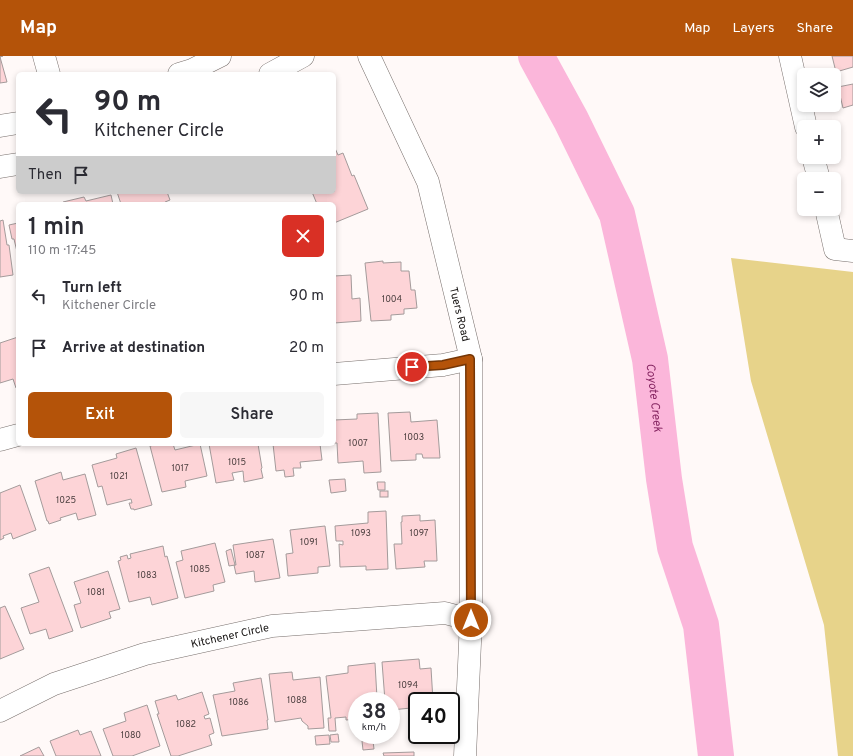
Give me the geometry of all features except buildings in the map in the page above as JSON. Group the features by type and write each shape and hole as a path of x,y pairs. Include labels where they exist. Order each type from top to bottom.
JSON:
{"street":[{"path":"44,56 48,72"},
{"path":"186,72 220,56"},
{"path":"274,72 303,56"},
{"name":"Tuers Road","path":"369,56 428,182 470,359 471,620 465,756"},
{"path":"790,56 804,120"},
{"path":"0,126 16,123"},
{"path":"0,167 16,164"},
{"path":"828,216 835,249 853,251"},
{"path":"336,374 443,365 470,359"},
{"path":"0,440 16,436"},
{"name":"Kitchener Circle","path":"0,711 54,684 145,654 272,626 445,613 471,620"}],"shaded area":[{"path":"731,258 853,272 853,756 838,756 824,625 751,381"}],"waterway":[{"name":"Coyote Creek","path":"536,56 571,120 617,214 650,359 664,479 675,547 701,625 716,756"}],"route":[{"path":"412,367 443,365 470,359 471,620"}]}
